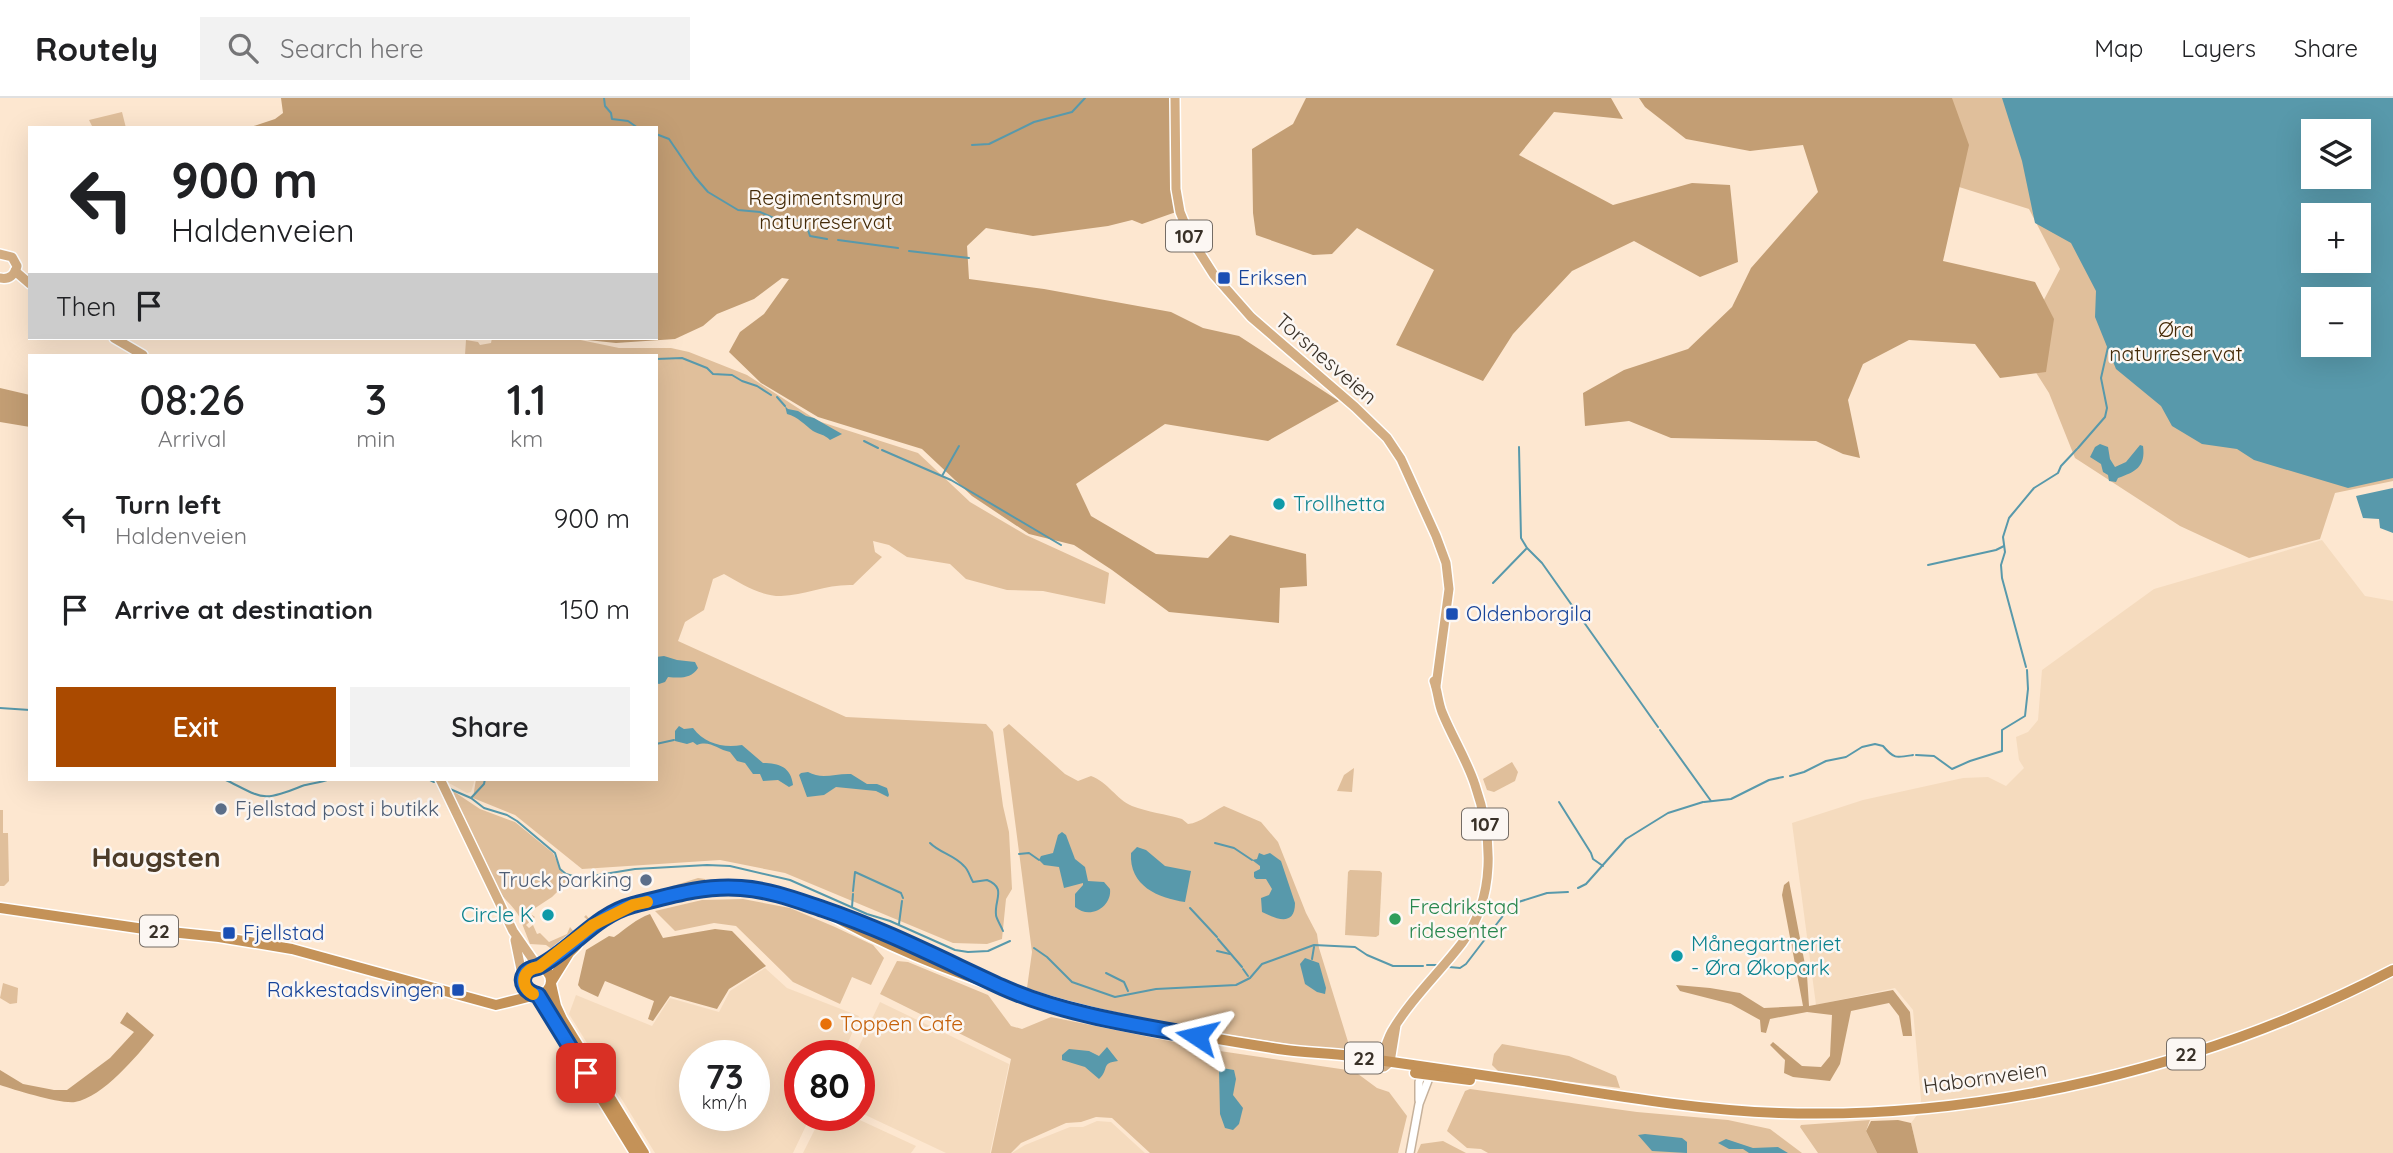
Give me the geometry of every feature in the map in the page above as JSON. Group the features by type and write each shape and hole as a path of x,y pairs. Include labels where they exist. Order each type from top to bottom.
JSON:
{"highway":[{"name":"Habornveien","path":"538,967 593,925 622,909 692,890 742,888 785,896 880,931 1002,987 1056,1005 1122,1022 1301,1051 1338,1060 1385,1063 1425,1072 1703,1108 1780,1112 1854,1112 1989,1099 2116,1075 2291,1018 2393,970"},
{"name":"Habornveien","path":"551,983 569,953 583,939 640,905"},
{"name":"22","path":"0,908 292,949 485,1003 503,1005 537,995"},
{"path":"485,1003 512,995 528,970 538,967 548,972 552,993 562,1019 644,1153"},
{"path":"523,980 527,990 537,995 635,1153"},
{"path":"537,995 545,992 551,983"}],"main road":[{"name":"Torsnesveien","path":"1175,98 1175,189 1180,212 1191,239 1214,275 1251,317 1387,438 1401,459 1444,555 1449,589 1447,611 1435,649 1433,669 1442,712 1475,784 1485,824 1487,882 1480,911 1472,928 1404,1013 1396,1026 1385,1063"},
{"path":"0,254 12,257 15,261 15,271 8,278 0,278"},
{"path":"15,271 28,282"},
{"path":"117,340 141,354"},
{"path":"441,781 513,931 538,967"},
{"path":"513,931 523,980"}],"street":[{"path":"1410,1153 1425,1072"}],"shaded area":[{"path":"2322,540 2365,596 2393,601 2393,1153 1918,1153 1911,1123 1920,1111 1921,1099 1913,1010 1895,988 1816,1005 1792,823 1863,800 1963,778 1988,777 2006,786 2024,768 2019,760 2016,737 2028,732 2038,720 2042,670 2154,589"},
{"path":"474,781 471,792 467,793 447,782"},
{"path":"765,968 787,988 859,1016 849,1040 784,1040 784,1131 803,1131 793,1153 655,1153 569,1014 576,995 652,1026 670,998 719,1012 730,991"},
{"path":"880,1002 1009,1064 990,1153 946,1153 875,1120 875,1040 862,1040"},
{"path":"1097,1121 1111,1122 1145,1153 1012,1153 1070,1127 1083,1127"},
{"path":"875,1127 916,1146 911,1153 803,1153 814,1131 875,1131"}],"green space":[{"name":"Regimentsmyra naturreservat","path":"281,98 1172,98 1171,169 1176,212 1142,224 1132,220 1033,236 986,228 967,246 969,279 1044,289 1171,312 1203,328 1239,336 1339,401 1268,441 1165,424 1076,484 1091,516 1156,554 1208,558 1230,535 1306,554 1307,586 1280,588 1279,623 1169,612 1074,545 1029,534 972,496 922,449 818,417 761,383 729,352 740,332 764,314 789,279 782,278 754,299 717,314 703,326 675,339 616,343 588,340 658,340 658,126 254,126 275,119 283,113"},
{"path":"1306,98 1611,98 1623,119 1554,112 1519,155 1613,205 1692,183 1730,185 1738,262 1700,277 1634,241 1572,271 1513,334 1483,381 1396,345 1434,270 1357,228 1332,254 1313,255 1256,235 1252,149 1293,124"},
{"path":"1639,98 1952,98 1969,145 1943,261 2035,282 2054,319 2046,372 2000,378 1975,344 1909,340 1863,364 1848,400 1860,458 1843,454 1816,441 1671,438 1629,421 1585,426 1583,393 1624,370 1688,349 1732,307 1751,268 1818,192 1803,145 1750,151 1686,139 1645,107"},
{"name":"Øra naturreservat","path":"1941,98 2393,98 2393,481 2335,493 2320,539 2249,558 2180,526 2075,458 2049,393 2028,360 2036,315 2060,269 2029,209 1921,175"},
{"path":"122,112 126,126 92,126 89,120"},
{"path":"466,340 478,342 480,345 491,343 492,340 581,340 619,348 671,348 689,352 747,375 818,421 918,453 970,502 1026,535 1109,573 1105,604 1043,591 1007,590 966,579 950,564 907,557 889,545 873,541 875,552 882,557 853,585 781,596 758,592 724,574 713,579 704,610 685,622 678,641 846,717 986,724 993,732 1009,832 1012,889 1006,899 1002,939 987,944 953,943 785,873 720,860 582,869 515,815 473,798 476,781 658,781 658,354 465,354"},
{"path":"0,388 28,395 28,427 0,422"},
{"path":"1009,724 1065,774 1078,781 1091,776 1132,806 1182,819 1188,824 1224,806 1261,822 1278,842 1317,934 1348,1049 1342,1051 1303,1046 1183,1027 1103,1010 1027,988 1032,952 1003,729"},
{"path":"1512,762 1518,772 1515,781 1494,792 1487,790 1483,779"},
{"path":"1354,768 1352,792 1337,791 1344,775"},
{"path":"453,791 480,809 515,822 553,853 567,882 552,897 520,918 499,892 484,864"},
{"path":"0,810 3,810 3,833 8,833 9,881 4,886 0,886"},
{"path":"1350,870 1382,873 1379,935 1376,937 1345,935"},
{"path":"698,878 705,879 706,883 592,923 584,917 586,915 590,920 597,914 604,914 641,896"},
{"path":"1789,881 1807,975 1809,1006 1893,990 1910,1012 1912,1036 1903,1036 1899,1016 1889,1003 1851,1011 1840,1064 1830,1081 1793,1077 1784,1073 1785,1060 1770,1045 1773,1042 1802,1066 1821,1067 1830,1056 1832,1015 1807,1012 1770,1019 1766,1033 1761,1032 1760,1020 1731,1004 1680,991 1676,985 1740,993 1764,1008 1803,1006 1782,895 1784,885"},
{"path":"743,899 790,908 873,945 884,958 871,985 852,977 840,1004 793,982 736,926 714,923 675,931 655,911 702,900"},
{"path":"650,914 663,938 715,929 732,931 766,966 729,989 717,1009 670,996 653,1021 648,1019 654,1001 605,981 598,997 581,989 578,985 586,950 609,936 614,937"},
{"path":"532,915 535,917 526,925 529,928 533,925 537,934 540,933 549,942 567,934 570,927 574,932 572,938 556,952 546,945 530,944 521,921"},
{"path":"897,961 908,962 988,995 1011,1026 1022,1029 1051,1017 1213,1050 1354,1071 1377,1088 1389,1092 1407,1116 1398,1153 1150,1153 1112,1118 1096,1117 1066,1123 1021,1143 1011,1153 991,1153 1011,1059 880,994"},
{"path":"3,983 18,988 17,1003 10,1004 0,998"},
{"path":"127,1012 154,1035 119,1074 86,1099 75,1102 59,1101 0,1085 0,1070 23,1084 67,1090 110,1058 134,1032 120,1023"},
{"path":"1502,1044 1569,1056 1616,1076 1620,1088 1500,1073 1492,1065 1494,1054"},
{"path":"1470,1089 1637,1112 1728,1120 1770,1129 1802,1153 1488,1153 1481,1149 1467,1148 1447,1131 1465,1091"},
{"path":"1870,1120 1866,1131 1877,1153 1818,1153 1800,1127 1801,1125"},
{"path":"1898,1120 1911,1123 1918,1153 1877,1153 1866,1131 1871,1121"},
{"path":"1443,1141 1466,1153 1417,1153 1421,1144"}],"water":[{"name":"Øra naturreservat","path":"2002,98 2393,98 2393,478 2348,488 2254,460 2237,449 2202,444 2172,426 2161,406 2116,369 2095,317 2096,291 2071,243 2035,223 2022,161"},
{"path":"785,406 842,434 830,440 787,414"},
{"path":"2100,444 2108,447 2115,467 2126,462 2140,445 2143,446 2141,464 2116,482 2109,481 2101,464 2090,457 2095,447"},
{"path":"2393,488 2393,533 2380,528 2379,519 2363,518 2356,496"},
{"path":"658,657 695,662 698,668 689,676 668,677 665,682 659,684"},
{"path":"679,726 684,729 693,728 703,738 715,744 742,745 763,763 774,764 787,770 793,785 789,787 778,780 763,781 760,774 753,774 745,763 737,761 730,752 714,746 675,741 675,731"},
{"path":"808,772 824,776 851,774 867,784 887,788 889,795 888,797 876,791 836,787 824,795 807,797 799,775"},
{"path":"1062,832 1066,835 1075,859 1085,867 1088,881 1104,882 1110,889 1107,901 1099,910 1087,912 1075,907 1075,894 1083,883 1064,888 1059,867 1044,865 1039,860 1041,856 1053,853 1058,835"},
{"path":"1137,847 1146,850 1165,866 1191,871 1185,902 1156,893 1140,882 1135,874 1131,853"},
{"path":"1259,853 1270,853 1281,861 1295,903 1292,916 1288,918 1279,919 1262,912 1261,898 1269,895 1272,889 1266,879 1254,877 1254,872 1260,869 1260,866 1252,860 1257,859"},
{"path":"1305,958 1319,963 1326,988 1325,994 1305,984 1300,964"},
{"path":"1107,1047 1118,1061 1107,1065 1099,1079 1085,1067 1062,1060 1062,1055 1069,1049 1089,1051 1099,1056"},
{"path":"1219,1070 1234,1070 1236,1079 1233,1095 1243,1108 1239,1124 1233,1130 1225,1128 1220,1114"},
{"path":"1638,1135 1682,1138 1687,1142 1687,1153 1652,1151"},
{"path":"1726,1139 1753,1148 1778,1147 1788,1153 1749,1153 1743,1149 1729,1149 1718,1143"}],"waterway":[{"path":"604,98 612,119 628,121 635,126"},
{"path":"972,145 989,144 1034,122 1072,112 1085,98"},
{"path":"658,135 669,139 708,192 738,210 760,212 776,219 805,221 810,236 827,239"},
{"path":"838,240 898,248"},
{"path":"909,251 969,258"},
{"path":"2078,448 2105,417 2107,408 2101,378 2108,347"},
{"path":"658,359 682,358 707,368 713,374 732,375 771,395"},
{"path":"777,397 785,406"},
{"path":"864,441 878,448"},
{"path":"942,476 959,446"},
{"path":"1519,447 1521,538 1542,563 1658,727"},
{"path":"2026,667 2002,578 2001,565 2005,552 2003,537 2009,518 2034,488 2058,473 2077,449"},
{"path":"882,450 951,480 1061,545"},
{"path":"1928,565 2004,546"},
{"path":"1493,583 1526,549"},
{"path":"1916,755 1934,756 1952,769 2002,751 2002,730 2025,716 2027,670"},
{"path":"0,708 28,710"},
{"path":"1660,730 1711,801"},
{"path":"658,744 674,740"},
{"path":"1790,776 1875,744 1883,746 1896,757 1913,755"},
{"path":"1704,802 1731,799 1769,780 1783,777"},
{"path":"228,781 262,796 278,795 323,781"},
{"path":"471,798 485,781"},
{"path":"450,789 471,798 484,808 517,821 555,853 560,869 580,878 635,869 730,866 790,880 955,950 988,951 1010,941"},
{"path":"1559,802 1593,859 1603,866"},
{"path":"1578,888 1586,884 1626,839 1668,813 1703,802"},
{"path":"930,843 960,862 973,882 987,880 997,887 996,915 1003,931"},
{"path":"1215,843 1234,848 1252,860"},
{"path":"1019,854 1029,853 1039,860"},
{"path":"853,891 855,872 901,893 903,898"},
{"path":"1449,967 1460,968 1466,964 1512,904 1547,893 1568,892"},
{"path":"852,907 853,894"},
{"path":"899,924 902,901"},
{"path":"1190,908 1217,937"},
{"path":"1218,939 1242,967"},
{"path":"1034,948 1072,982 1115,997 1156,989 1236,985 1250,978 1262,964 1314,945 1355,947 1393,966 1423,966"},
{"path":"1312,959 1314,947"},
{"path":"1217,951 1230,954"},
{"path":"1427,965 1439,965"},
{"path":"1243,969 1248,976"},
{"path":"1106,973 1124,982 1128,991"}],"slow traffic":[{"path":"533,994 524,985 528,970 539,967 593,925 614,913 647,902"}],"place":[{"name":"Eriksen","path":"1224,278"},
{"name":"Trollhetta","path":"1279,504"},
{"name":"Oldenborgila","path":"1452,614"},
{"name":"Fjellstad post i butikk","path":"221,809"},
{"name":"Truck parking","path":"646,880"},
{"name":"Circle K","path":"548,915"},
{"name":"Fredrikstad ridesenter","path":"1395,919"},
{"name":"Fjellstad","path":"229,933"},
{"name":"Månegartneriet - Øra Økopark","path":"1677,956"},
{"name":"Rakkestadsvingen","path":"458,990"},
{"name":"Toppen Cafe","path":"826,1024"}],"district":[{"name":"Haugsten","path":"156,857"}],"route":[{"path":"586,1073 538,995 525,988 523,979 526,972 539,967 593,925 622,909 674,893 712,888 759,890 796,899 880,931 1018,993 1122,1022 1197,1036"}]}
